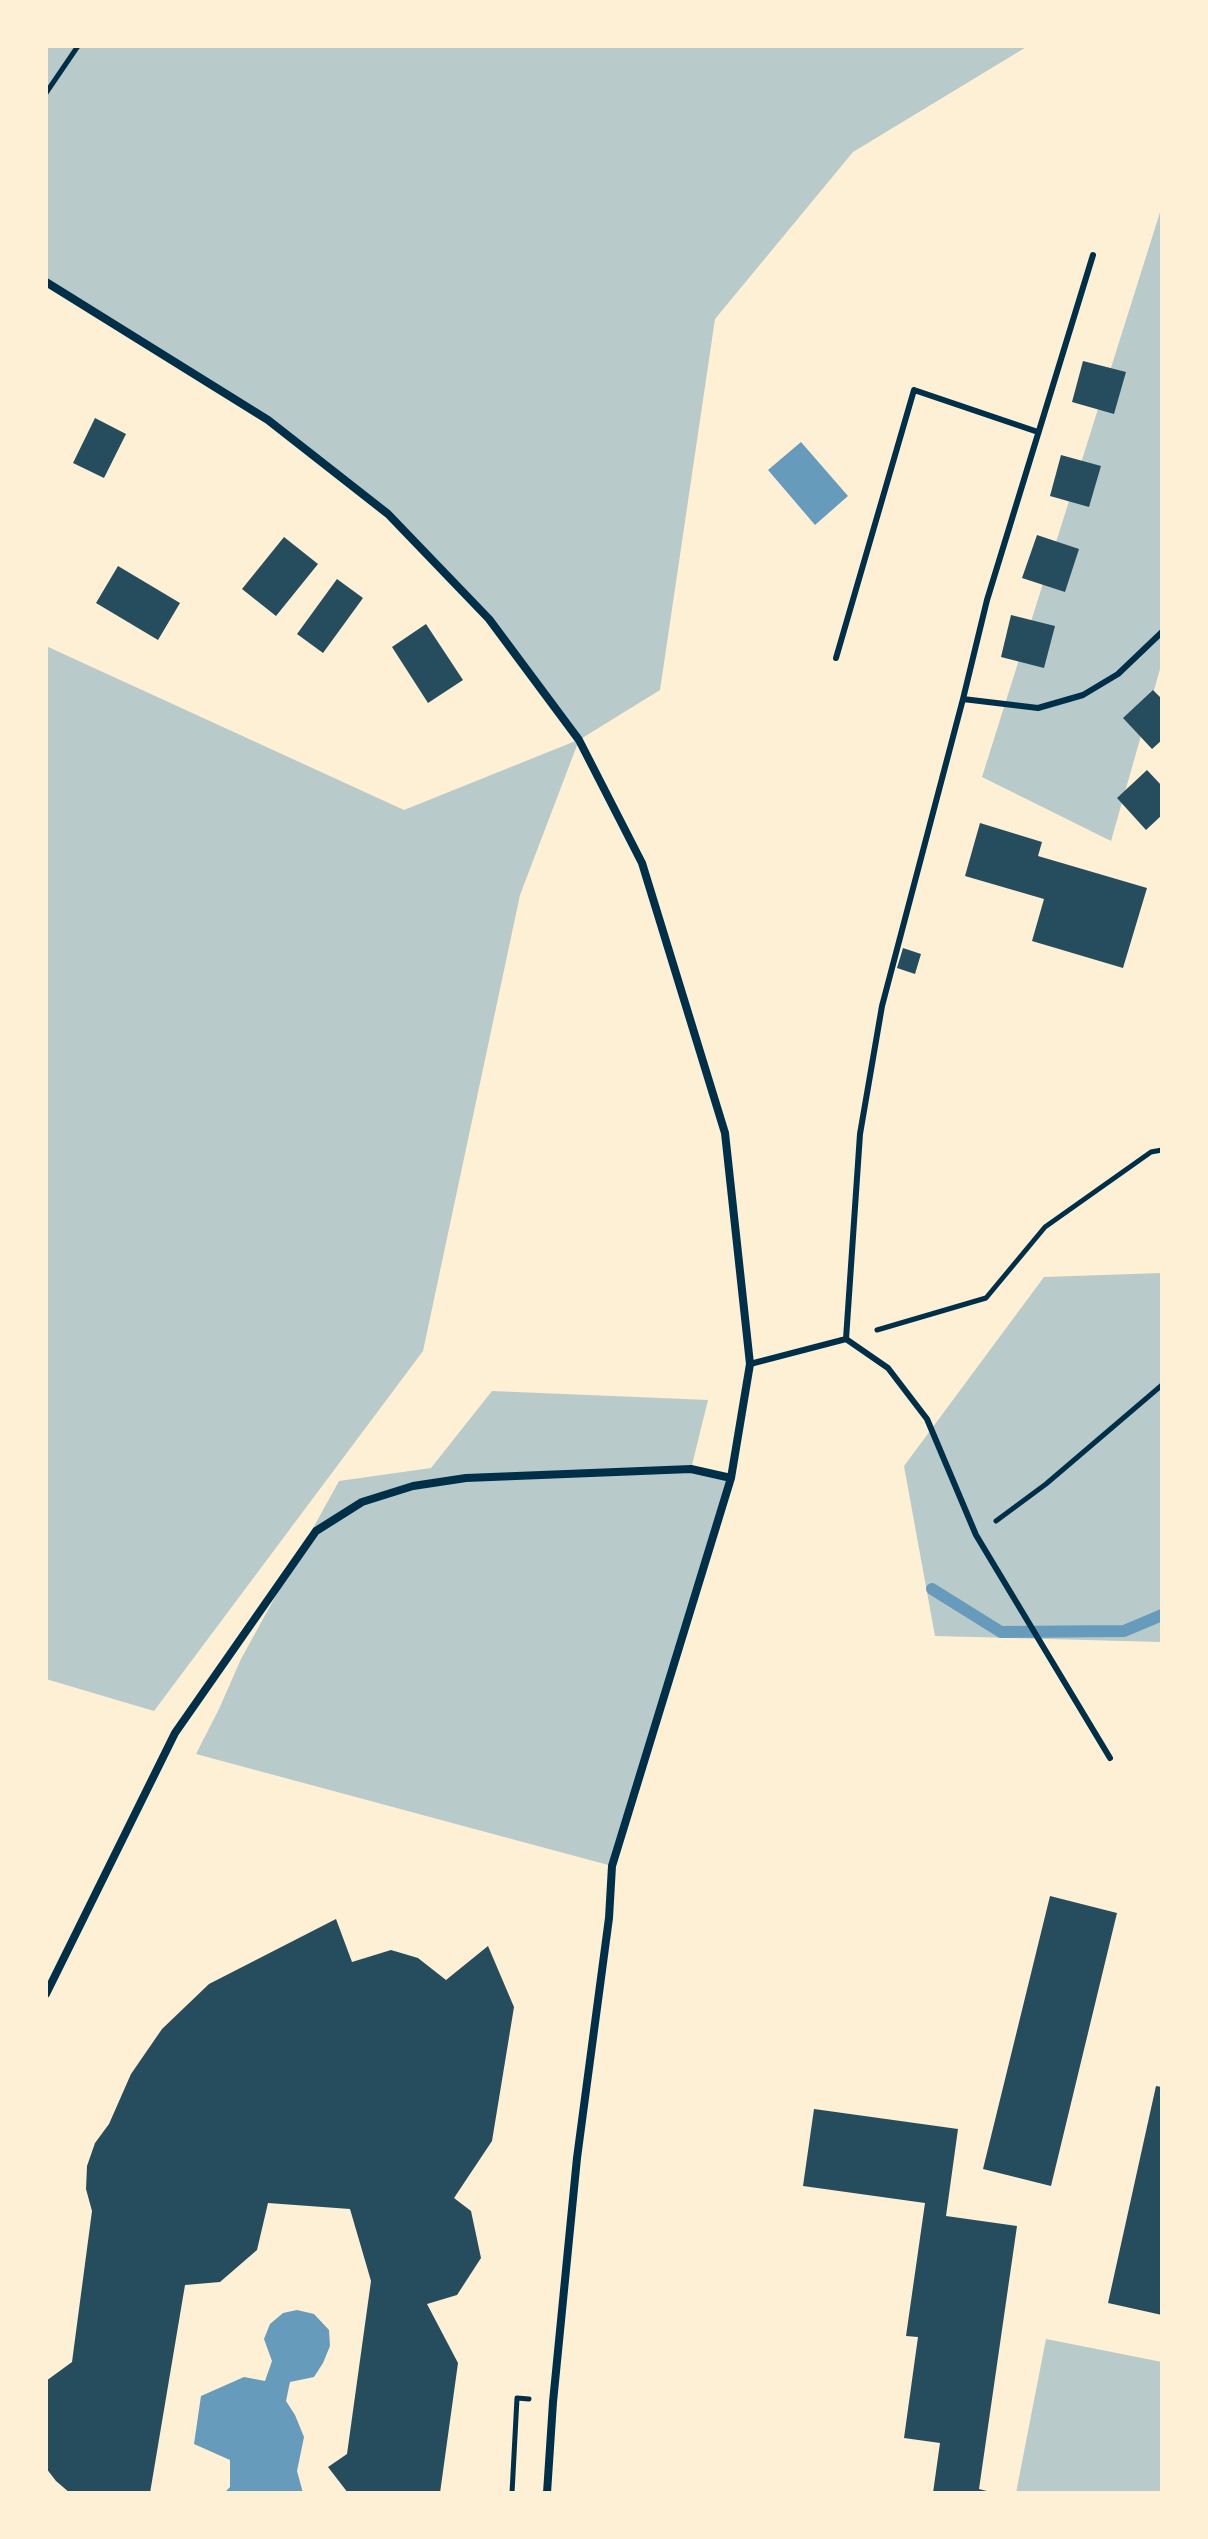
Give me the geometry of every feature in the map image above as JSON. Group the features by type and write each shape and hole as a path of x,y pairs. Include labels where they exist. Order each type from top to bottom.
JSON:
{"street":[{"path":"46,282 268,420 388,514 489,619 579,740 642,863 725,1133 750,1364 731,1478 612,1866 609,1918 577,2158 547,2493"},
{"path":"46,1994 175,1733 316,1531 362,1502 413,1486 466,1478 691,1469 731,1478"}],"lane":[{"path":"846,1339 860,1134 882,1006 987,600 1093,255"},
{"path":"836,658 914,390 1038,432"},
{"path":"963,699 1038,708 1083,695 1118,674 1162,632"},
{"path":"750,1364 846,1339 888,1368 927,1419 976,1535 1110,1758"}],"path":[{"path":"46,93 78,46"},
{"path":"846,1339 986,1298 1045,1227 1151,1152 1162,1150"},
{"path":"976,1535 1046,1484 1162,1385"},
{"path":"512,2493 517,2398 553,2402"}],"shaded area":[{"path":"46,46 1028,46 853,152 715,319 660,690 579,740 520,895 423,1351 154,1711 46,1679 46,646 404,810 578,740 489,619 388,514 268,420 46,282"},
{"path":"1162,206 1162,662 1111,841 982,777"},
{"path":"1162,1273 1162,1642 935,1636 904,1466 1044,1277"},
{"path":"492,1391 708,1400 691,1469 731,1478 612,1866 196,1754 241,1659 339,1481 431,1468"},
{"path":"1046,2339 1162,2362 1162,2493 1016,2493"}],"water":[{"path":"801,442 848,496 815,525 768,470"},
{"path":"297,2310 314,2314 329,2330 330,2346 314,2377 290,2382 286,2401 304,2437 297,2471 303,2493 224,2493 230,2487 230,2460 194,2444 201,2396 244,2377 265,2381 272,2361 264,2339 270,2324 283,2313"}],"building":[{"path":"1083,361 1126,372 1114,414 1072,402"},
{"path":"95,418 126,434 104,478 73,463"},
{"path":"1061,455 1101,466 1089,507 1050,496"},
{"path":"1037,535 1079,549 1065,592 1022,578"},
{"path":"284,537 318,564 276,616 242,589"},
{"path":"118,566 180,603 158,640 96,603"},
{"path":"337,579 363,598 323,653 297,634"},
{"path":"1011,615 1055,626 1044,668 1001,657"},
{"path":"426,624 463,680 428,703 392,647"},
{"path":"1153,690 1162,699 1162,740 1152,749 1123,718"},
{"path":"1147,770 1162,786 1162,815 1146,830 1117,798"},
{"path":"980,823 1042,842 1038,856 1147,888 1123,968 1032,941 1044,899 965,876"},
{"path":"903,948 921,954 915,974 897,968"},
{"path":"1050,1896 1117,1913 1051,2186 983,2169"},
{"path":"336,1919 352,1962 391,1950 418,1958 446,1980 488,1946 514,2007 492,2141 454,2198 471,2211 481,2258 457,2295 427,2304 458,2363 440,2493 348,2493 328,2467 347,2454 371,2281 350,2209 268,2203 257,2250 220,2282 185,2285 150,2493 70,2493 46,2468 46,2381 72,2362 92,2211 86,2189 87,2166 95,2143 109,2124 131,2074 162,2029 209,1984"},
{"path":"1156,2086 1162,2087 1162,2315 1108,2303"},
{"path":"814,2109 958,2129 946,2216 1017,2226 979,2489 995,2493 933,2493 940,2443 904,2438 918,2337 906,2336 925,2203 803,2186"}],"waterway":[{"path":"932,1589 1001,1632 1124,1631 1162,1615"}]}
